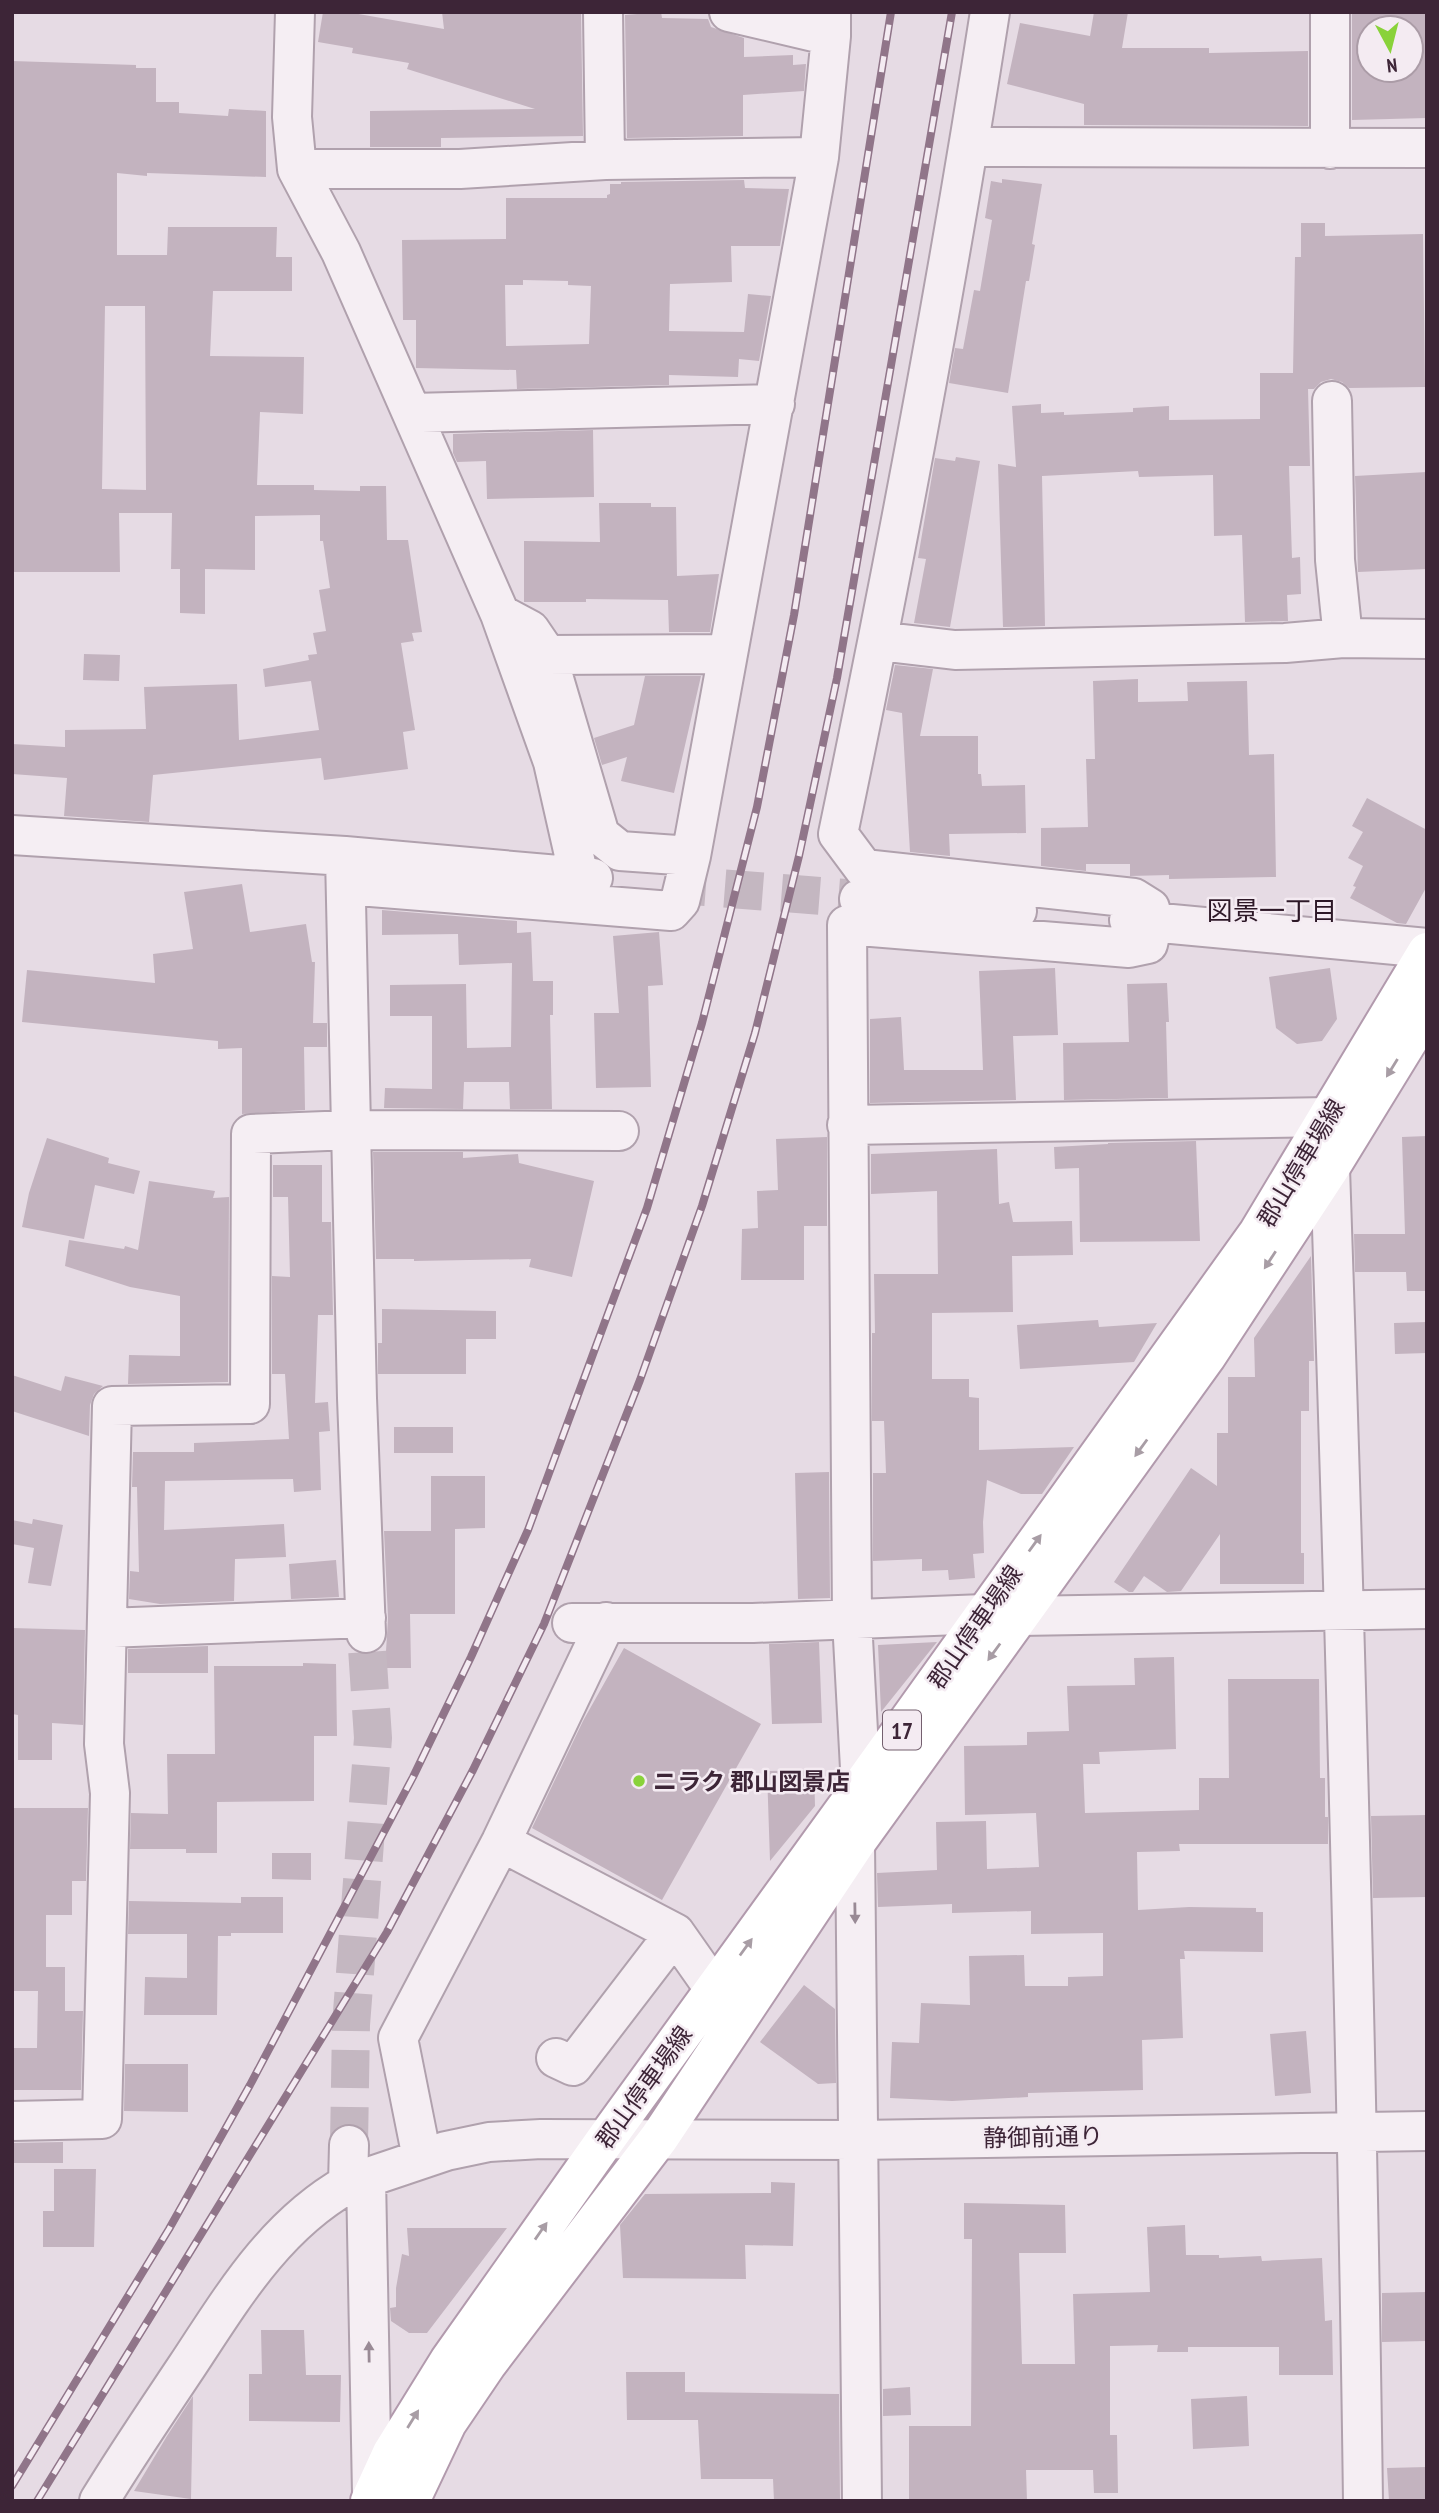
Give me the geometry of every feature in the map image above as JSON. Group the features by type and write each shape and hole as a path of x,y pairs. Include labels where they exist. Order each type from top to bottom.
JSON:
{"main road":[{"name":"郡山停車場線","path":"410,2501 447,2423 487,2364 659,2138 855,1844 1002,1615 1258,1233 1427,950"},
{"name":"郡山停車場線","path":"371,2497 392,2453 449,2361 606,2139 862,1787 1206,1357 1330,1168 1427,1010"}],"street":[{"path":"295,12 292,117 297,169 341,252 500,614 553,762 579,877"},
{"path":"603,12 605,160"},
{"path":"12,835 346,871 671,911 680,901 680,870 729,654 819,157 831,24 729,12"},
{"path":"862,1787 852,1619 847,1125 856,898 838,834 878,641 968,147 989,12"},
{"path":"1330,12 1330,149"},
{"path":"968,147 1427,148"},
{"path":"297,169 460,169 605,160 819,157"},
{"path":"1332,401 1335,560 1343,638"},
{"path":"412,412 775,404"},
{"path":"500,614 530,630 547,655 600,835 620,851 680,870"},
{"path":"878,641 955,650 1286,643 1343,638 1427,639"},
{"path":"547,655 729,654"},
{"path":"346,871 579,877 680,870"},
{"path":"107,1628 366,1626 357,1398 346,871"},
{"path":"856,898 1153,922 1427,950"},
{"path":"847,1125 1329,1117"},
{"path":"12,2121 102,2119 110,1793 104,1744 112,1406 250,1404 251,1134 351,1130 619,1131"},
{"path":"1330,1168 1345,1608 1358,2132 1363,2501"},
{"path":"422,2158 398,2038 501,1842 589,1622 753,1623 1002,1615 1345,1608 1427,1609"},
{"path":"501,1842 675,1933 715,1990"},
{"path":"855,1844 862,2501"},
{"path":"556,2058 573,2066 675,1933"},
{"name":"静御前通り","path":"99,2501 244,2279 277,2239 334,2192 354,2169 422,2158 489,2142 659,2138 858,2140 1427,2132"},
{"path":"354,2169 371,2497"}],"building":[{"path":"323,12 347,12 444,29 442,12 581,13 583,136 441,138 441,147 370,147 370,111 535,109 407,69 409,63 352,53 353,48 318,42"},
{"path":"661,12 662,18 708,19 711,27 744,38 744,57 793,55 793,65 806,64 804,91 743,95 743,136 627,138 625,15"},
{"path":"1094,12 1128,12 1122,48 1209,48 1209,53 1308,51 1308,126 1084,125 1084,104 1007,84 1020,23 1090,36"},
{"path":"1352,12 1427,12 1427,118 1352,120"},
{"path":"12,61 156,68 156,102 179,102 179,113 228,116 229,109 266,111 266,177 147,173 147,176 117,173 117,255 167,255 168,227 277,227 276,257 292,257 292,291 213,291 210,356 304,357 303,414 260,412 257,485 314,485 314,490 360,491 360,486 386,486 387,540 408,540 422,632 412,633 414,641 401,643 415,730 403,732 408,769 324,780 321,758 153,775 149,822 64,816 67,778 12,774 12,744 65,747 65,730 146,729 144,687 237,684 239,740 319,730 311,681 265,687 263,669 309,660 308,655 317,654 313,633 326,631 319,590 330,588 323,541 320,541 320,515 255,516 255,570 205,569 205,614 180,613 180,569 171,569 172,513 119,513 120,572 12,572","holes":["105,306 145,306 146,490 102,489"]},
{"path":"1002,179 1042,184 1032,244 1035,245 1029,281 1026,281 1008,393 949,383 955,348 963,349 974,290 980,291 992,220 985,218 991,181 1002,183"},
{"path":"744,180 745,188 789,189 780,246 731,246 732,282 670,284 669,331 744,332 748,294 771,296 759,361 739,359 738,377 669,375 669,385 517,389 516,370 416,368 416,320 403,320 402,240 506,239 506,198 607,198 610,184","holes":["523,280 568,281 568,285 591,286 589,344 506,346 505,285 523,285"]},
{"path":"1301,223 1325,223 1325,236 1423,234 1425,387 1349,388 1342,382 1331,379 1321,382 1314,389 1308,389 1310,466 1289,466 1292,558 1300,557 1301,594 1287,595 1288,621 1245,622 1242,535 1214,536 1213,475 1139,477 1138,471 1042,476 1045,626 1003,627 998,464 1016,467 1012,406 1041,404 1041,413 1064,412 1064,415 1133,412 1133,408 1169,406 1169,420 1260,419 1260,373 1293,373 1295,257 1301,257"},
{"path":"593,430 594,497 487,499 486,461 457,462 453,453 453,434"},
{"path":"956,457 980,461 950,627 914,623 926,559 918,558 935,458 955,461"},
{"path":"1427,472 1427,569 1358,572 1355,476"},
{"path":"599,503 651,503 651,507 676,507 677,576 719,574 710,632 669,632 668,600 586,599 586,602 524,602 524,541 600,542"},
{"path":"84,654 120,655 119,681 83,680"},
{"path":"895,665 933,669 920,736 978,736 978,774 981,774 982,786 1025,785 1026,833 949,834 950,856 910,852 902,713 886,710"},
{"path":"645,676 701,676 674,793 621,781 627,757 602,765 594,738 634,725"},
{"path":"1138,679 1138,702 1188,701 1187,682 1247,681 1249,755 1274,754 1276,877 1169,879 1169,875 1130,876 1130,864 1086,864 1086,871 1041,866 1041,828 1088,827 1086,759 1095,759 1093,681"},
{"path":"1367,798 1427,830 1427,886 1406,924 1397,923 1350,898 1363,866 1348,858 1363,832 1352,826"},
{"path":"242,884 250,932 306,924 312,962 315,962 313,1023 327,1023 327,1047 304,1047 305,1110 242,1114 242,1048 218,1049 218,1041 22,1022 27,970 155,983 153,954 193,949 184,892"},
{"path":"382,910 517,921 517,933 531,932 533,981 553,981 553,1015 550,1015 552,1109 510,1109 509,1082 464,1082 463,1109 384,1108 385,1088 432,1089 432,1016 390,1016 390,985 466,984 467,1048 511,1047 512,963 459,965 458,934 382,935"},
{"path":"659,932 663,985 648,986 651,1087 596,1088 594,1013 619,1013 613,936"},
{"path":"1055,968 1058,1035 1013,1036 1016,1100 870,1103 870,1019 901,1017 904,1070 983,1070 979,971"},
{"path":"1330,968 1337,1019 1322,1041 1297,1044 1276,1028 1269,977"},
{"path":"1167,983 1168,1098 1064,1100 1063,1043 1129,1042 1127,984"},
{"path":"1427,1136 1427,1291 1407,1291 1406,1272 1355,1272 1354,1234 1405,1234 1402,1137"},
{"path":"827,1137 827,1226 804,1226 804,1280 741,1280 742,1229 758,1228 757,1191 778,1190 776,1139"},
{"path":"47,1138 109,1158 108,1163 140,1171 134,1194 95,1185 84,1239 22,1227 29,1193"},
{"path":"1196,1141 1200,1241 1080,1242 1079,1168 1055,1169 1054,1147"},
{"path":"997,1149 999,1204 1009,1202 1013,1222 1072,1221 1073,1255 1012,1256 1013,1312 932,1313 932,1379 969,1379 969,1397 979,1398 979,1450 1074,1447 1042,1494 1021,1494 987,1480 983,1522 984,1553 973,1554 975,1578 949,1580 948,1570 922,1571 922,1559 873,1561 873,1473 886,1473 884,1421 872,1421 874,1274 938,1274 937,1191 871,1194 871,1154"},
{"path":"373,1152 463,1152 463,1158 518,1154 519,1163 594,1181 572,1277 529,1267 531,1259 376,1259"},
{"path":"273,1165 322,1165 322,1222 331,1222 333,1315 318,1315 315,1403 328,1402 330,1431 319,1432 321,1490 294,1492 293,1479 165,1481 164,1530 284,1524 286,1557 235,1559 234,1601 160,1604 129,1599 130,1571 139,1572 137,1487 132,1487 133,1452 194,1452 194,1443 289,1439 285,1374 272,1374 272,1276 290,1277 288,1197 273,1197"},
{"path":"149,1181 215,1191 213,1198 229,1197 228,1382 128,1384 129,1355 180,1356 180,1296 130,1287 65,1266 69,1240 138,1250"},
{"path":"1311,1256 1314,1361 1309,1361 1309,1411 1301,1411 1301,1553 1304,1553 1304,1584 1220,1584 1220,1534 1181,1591 1167,1592 1144,1576 1133,1592 1129,1592 1114,1582 1191,1468 1217,1486 1217,1433 1228,1433 1228,1377 1255,1377 1254,1338"},
{"path":"382,1309 496,1311 496,1339 466,1339 466,1374 378,1374"},
{"path":"1098,1320 1099,1327 1157,1323 1134,1362 1020,1369 1017,1325"},
{"path":"1427,1322 1427,1353 1395,1354 1394,1323"},
{"path":"12,1375 61,1391 65,1376 103,1386 94,1394 90,1405 89,1436 12,1411"},
{"path":"394,1427 453,1427 453,1453 394,1453"},
{"path":"829,1472 830,1598 798,1599 795,1473"},
{"path":"431,1476 485,1476 485,1528 455,1529 455,1614 410,1614 411,1668 385,1668 388,1618 384,1531 431,1531"},
{"path":"33,1519 63,1525 51,1586 28,1583 34,1548 12,1544 12,1520 32,1524"},
{"path":"336,1560 339,1597 291,1599 289,1564"},
{"path":"12,1628 85,1630 83,1725 52,1723 52,1760 18,1760 18,1715 12,1714"},
{"path":"819,1642 822,1723 772,1724 769,1644"},
{"path":"937,1642 881,1712 878,1645"},
{"path":"208,1646 208,1673 128,1673 128,1649"},
{"name":"ニラク 郡山図景店","path":"624,1648 761,1724 662,1900 532,1828 583,1721"},
{"path":"1174,1657 1176,1749 1099,1752 1100,1764 1083,1764 1085,1813 1199,1810 1199,1778 1229,1778 1228,1679 1319,1679 1320,1778 1325,1778 1328,1844 1179,1844 1180,1851 1137,1852 1138,1910 1189,1907 1256,1908 1256,1912 1263,1912 1263,1952 1184,1951 1185,1959 1180,1959 1183,2038 1142,2040 1143,2090 1028,2093 1028,2097 952,2101 890,2098 892,2042 919,2043 921,2003 970,2005 969,1956 1024,1955 1025,1986 1068,1986 1068,1977 1103,1976 1103,1933 1031,1934 1031,1911 952,1913 952,1904 878,1907 877,1873 937,1870 936,1822 986,1821 987,1869 1039,1867 1036,1813 965,1815 964,1746 1027,1745 1027,1732 1069,1731 1067,1686 1135,1685 1134,1658"},
{"path":"303,1663 336,1664 337,1736 314,1736 314,1801 217,1802 217,1853 186,1853 186,1849 130,1849 131,1813 168,1814 167,1754 215,1754 214,1666 303,1666"},
{"path":"814,1770 815,1806 770,1861 767,1771"},
{"path":"12,1808 88,1808 86,1881 72,1881 72,1915 46,1915 46,1967 65,1967 65,2011 83,2011 81,2090 12,2090 12,2048 37,2048 38,1991 12,1991"},
{"path":"1427,1815 1427,1897 1373,1898 1371,1816"},
{"path":"272,1853 311,1853 311,1880 272,1879"},
{"path":"241,1897 283,1897 283,1933 231,1933 231,1936 218,1936 217,2015 144,2015 145,1977 187,1978 187,1934 128,1934 129,1901 241,1903"},
{"path":"804,1985 835,2009 836,2083 818,2084 760,2042"},
{"path":"1306,2031 1311,2093 1275,2096 1270,2034"},
{"path":"125,2064 188,2064 188,2112 124,2111"},
{"path":"63,2142 63,2163 12,2163 12,2143"},
{"path":"54,2169 96,2169 94,2247 43,2247 43,2211 54,2211"},
{"path":"771,2182 795,2183 793,2246 745,2245 746,2279 623,2278 620,2225 645,2194 771,2193"},
{"path":"964,2203 1065,2205 1066,2253 1019,2253 1022,2364 1075,2364 1073,2294 1150,2292 1147,2227 1185,2225 1186,2255 1219,2255 1219,2258 1261,2256 1262,2261 1322,2258 1325,2321 1332,2320 1333,2375 1279,2375 1279,2347 1188,2347 1188,2352 1157,2352 1158,2345 1110,2346 1110,2435 1117,2435 1118,2493 1094,2493 1093,2470 1026,2470 1027,2501 909,2501 909,2426 971,2426 972,2239 964,2239"},
{"path":"407,2228 507,2228 427,2333 409,2333 391,2321 390,2308 396,2307 396,2288 402,2254 409,2256"},
{"path":"1427,2292 1427,2341 1382,2342 1382,2293"},
{"path":"261,2330 304,2330 306,2375 341,2375 340,2422 249,2421 249,2374 262,2374"},
{"path":"626,2372 685,2372 685,2392 839,2394 840,2501 774,2501 773,2479 701,2479 698,2420 627,2420"},
{"path":"910,2387 911,2415 883,2416 883,2389"},
{"path":"193,2396 191,2499 134,2491 167,2436"},
{"path":"1247,2396 1249,2446 1193,2449 1191,2399"},
{"path":"1427,2467 1427,2501 1389,2501 1387,2468"}],"tunnel":[{"path":"668,884 859,899"},
{"path":"349,2145 351,2025 373,1738 366,1633"}],"railway":[{"path":"12,2486 169,2229 250,2085 413,1777 528,1530 647,1208 702,1023 757,807 794,615 891,12"},
{"path":"37,2501 387,1932 473,1770 544,1624 640,1380 702,1206 755,1033 799,856 837,678 952,12"}],"place":[{"name":"ニラク 郡山図景店","path":"639,1781"}],"district":[{"name":"図景一丁目","path":"1272,910"}]}
